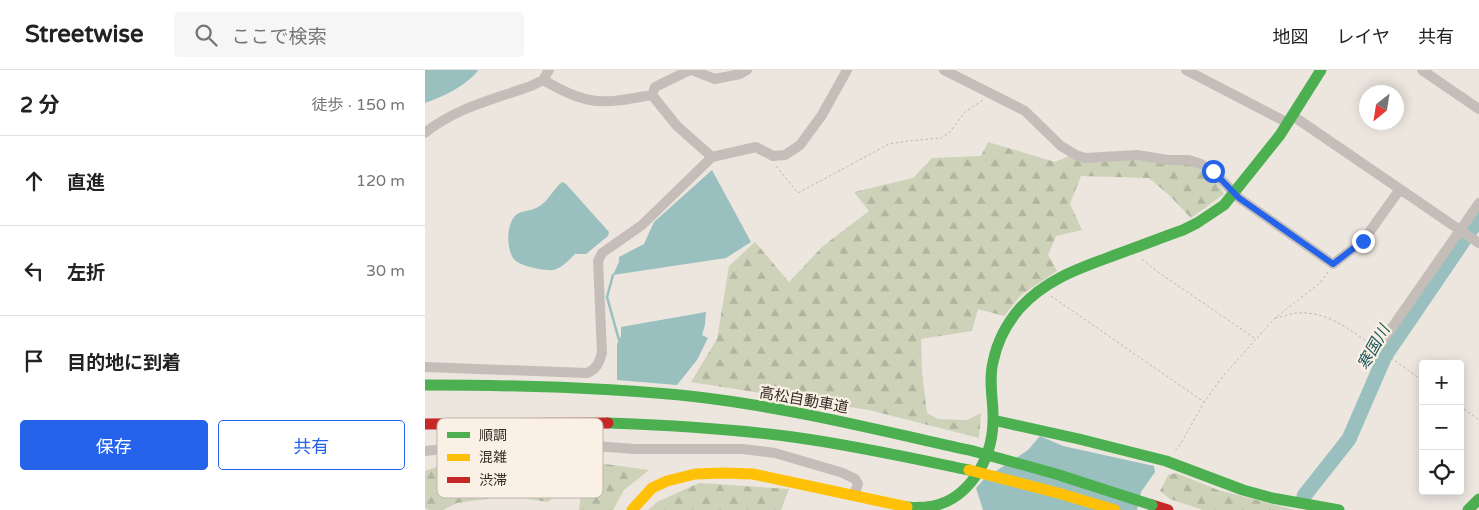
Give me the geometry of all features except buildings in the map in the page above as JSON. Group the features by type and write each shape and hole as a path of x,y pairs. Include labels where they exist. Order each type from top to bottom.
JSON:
{"main road":[{"path":"633,510 653,488 667,481 695,474 723,472 753,474 911,508 928,507 947,502 964,491 985,458 992,436 993,420 990,380 997,347 1009,323 1020,307 1042,287 1069,272 1183,230 1224,205 1291,120 1321,70"},
{"name":"高松自動車道","path":"425,385 580,387 699,398 811,415 973,452 1055,474 1168,510"},
{"path":"993,420 1166,461 1243,490 1272,498 1339,510"},
{"path":"603,424 768,434 861,447 969,470 1115,510"},
{"path":"1468,510 1479,499"}],"street":[{"path":"425,133 455,113 543,80 549,70"},
{"path":"652,95 655,87 691,70 715,79 740,74 747,70"},
{"path":"425,367 587,373 593,371 599,365 602,353 598,261 602,253 642,225 712,157 755,147 773,156 785,155 800,145 809,135 847,70"},
{"path":"944,70 1025,110 1061,146 1076,155 1085,158 1137,155 1168,160 1189,160 1201,164 1213,171 1234,193 1333,264 1363,241 1400,189"},
{"path":"1186,70 1291,120 1400,189 1479,243"},
{"path":"1422,70 1479,109"},
{"path":"543,80 569,93 589,100 606,102 652,95"},
{"path":"652,95 677,126 712,157"},
{"path":"1377,348 1479,203"},
{"path":"603,447 635,449 743,449 775,453 855,478 858,484 853,495"}],"path":[{"path":"773,156 776,166 798,194 889,144 941,138 949,132 965,112 979,101 995,95"},
{"path":"1136,248 1143,259 1155,270 1256,339"},
{"path":"1166,461 1180,445 1204,402 1224,375 1275,318 1320,283 1333,264"},
{"path":"1042,287 1048,294 1204,402"},
{"path":"1275,318 1295,313 1320,315 1349,330 1377,348"},
{"path":"1391,358 1419,378"},
{"path":"1464,409 1479,420"}],"green space":[{"path":"988,142 1055,162 1069,156 1191,163 1214,177 1224,194 1191,218 1149,178 1081,176 1070,204 1082,230 1056,236 1048,255 1057,271 1021,295 1004,316 978,309 972,331 921,339 922,372 927,413 938,419 967,420 981,413 979,438 869,410 691,382 717,339 729,266 755,242 789,282 823,246 869,211 854,192 913,178 932,158 981,156"},
{"path":"603,464 649,470 624,490 613,510 579,510 580,498 603,498"},
{"path":"437,467 437,498 494,498 457,503 443,510 429,510 425,508 425,471"},
{"path":"1176,473 1218,490 1295,510 1203,510 1170,499 1160,491 1168,475"},
{"path":"699,483 789,489 781,510 648,510 657,502"},
{"path":"522,498 553,498 548,502"}],"water":[{"path":"425,70 478,71 453,90 425,103"},
{"path":"712,170 751,242 726,258 613,275 619,262 619,257 644,244 654,222"},
{"path":"562,182 566,184 609,232 608,236 586,254 575,254 559,268 549,270 525,266 513,258 509,249 508,238 511,222 519,213 542,205"},
{"path":"706,312 702,335 708,338 697,360 677,385 617,380 617,344 621,336 621,327"},
{"path":"1040,436 1063,446 1154,466 1155,472 1141,492 1137,510 983,510 976,488 984,479 1028,450"}],"waterway":[{"name":"寒国川","path":"1304,496 1349,439 1385,356 1479,218"},
{"path":"613,275 607,297 619,340"}],"traffic: fast":[{"path":"907,507 926,507 941,504 954,498 975,478 988,451 992,437 991,377 997,347 1003,333 1020,308 1041,289 1052,282 1089,265 1183,230 1224,205 1280,135 1321,70"},
{"path":"425,385 561,387 698,397 767,407 973,451"},
{"path":"993,420 1166,461 1243,490 1272,498 1339,510"},
{"path":"608,423 701,428 793,437 969,470"},
{"path":"973,451 1056,474 1152,505"},
{"path":"1468,510 1479,499"}],"traffic: slow":[{"path":"969,470 1115,510"},
{"path":"632,510 652,488 667,481 695,474 723,473 753,474 907,507"}],"traffic: jam":[{"path":"603,423 608,423"},
{"path":"425,424 437,424"},
{"path":"1152,505 1168,510"}],"route":[{"path":"1213,171 1239,198 1333,264 1345,254 1358,247 1363,241"}]}
